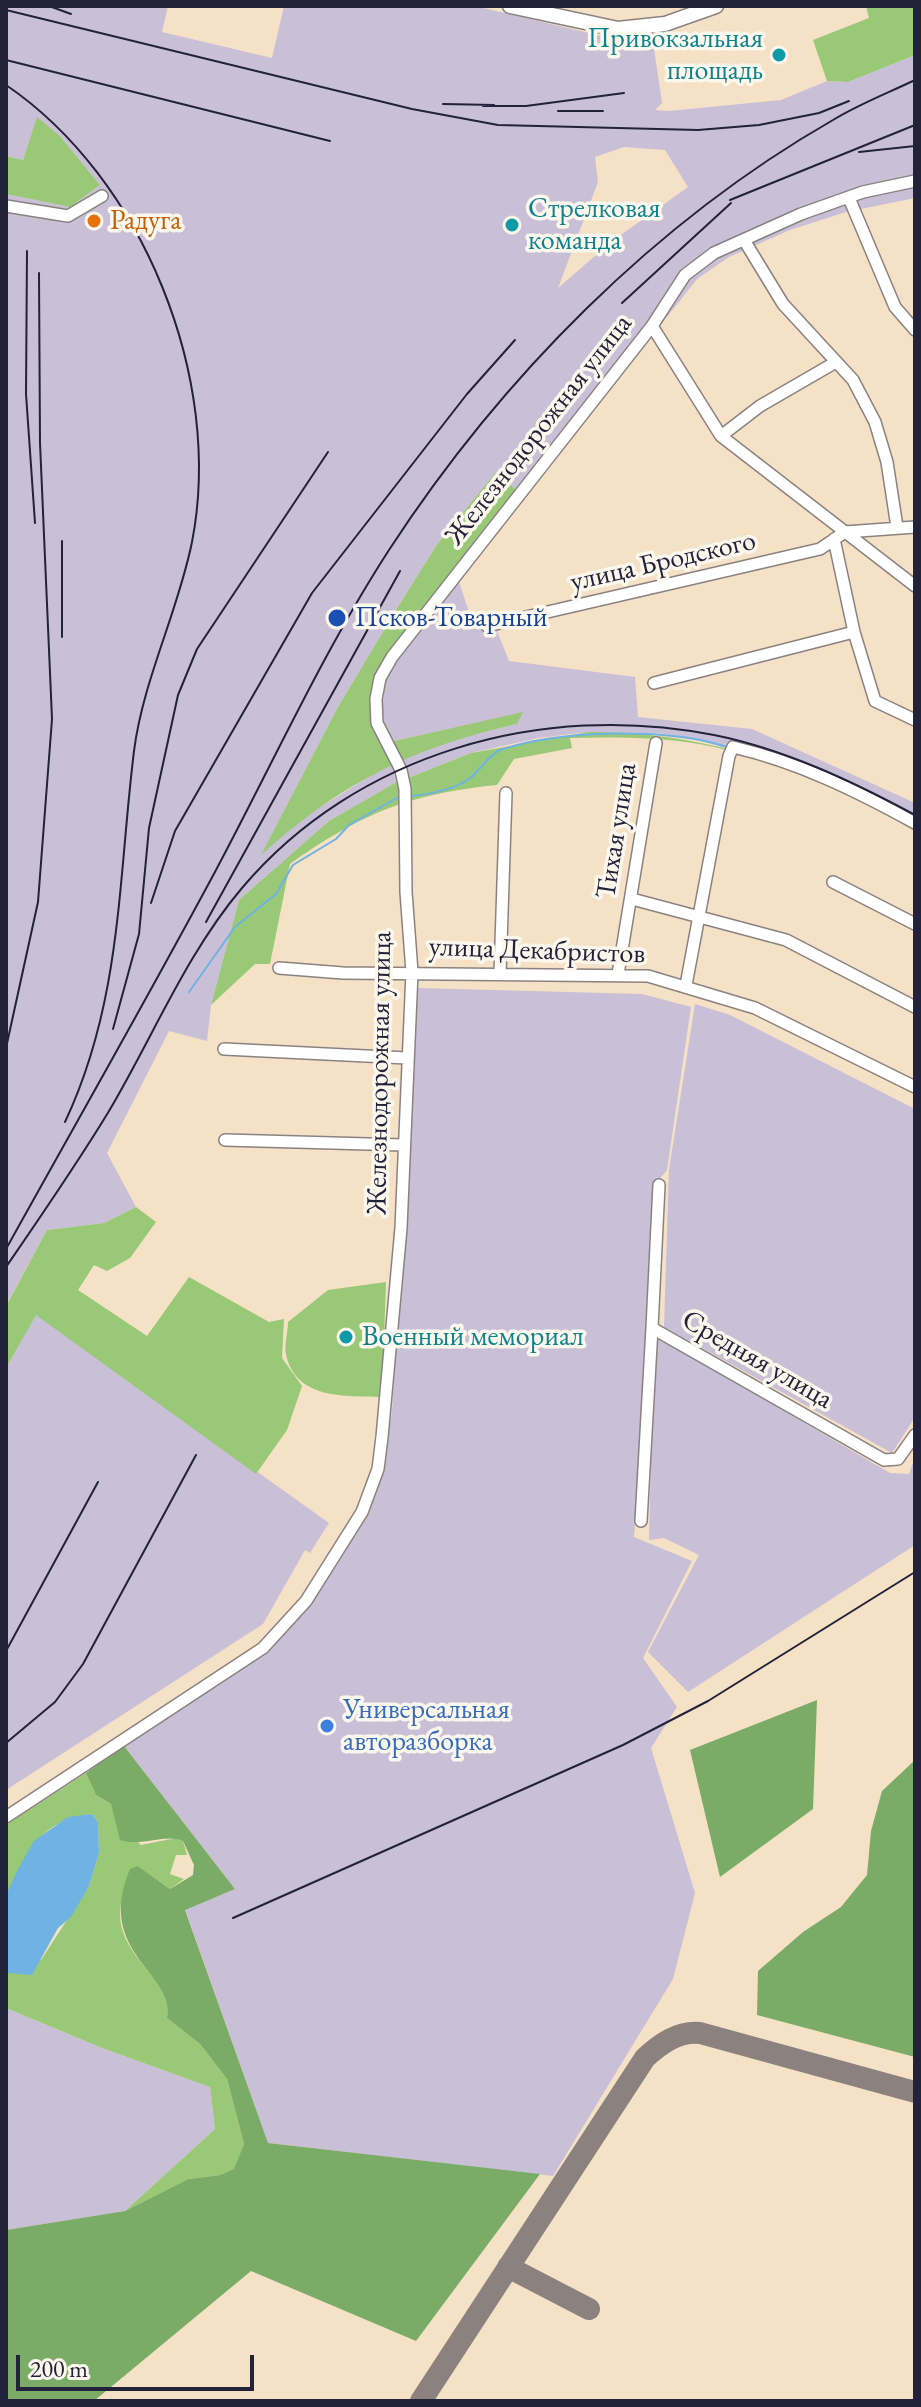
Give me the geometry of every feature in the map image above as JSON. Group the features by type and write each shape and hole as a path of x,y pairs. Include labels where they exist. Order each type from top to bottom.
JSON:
{"main road":[{"path":"510,6 618,29 665,24 695,9 716,6"}],"street":[{"name":"Железнодорожная улица","path":"6,1817 263,1648 306,1601 362,1512 378,1469 386,1411 412,972 406,892 405,789 401,770 377,723 376,699 380,678 392,657 652,326 685,275 714,253 801,214 915,181"},
{"path":"6,206 68,216 102,196"},
{"path":"849,198 895,307 914,328"},
{"path":"744,240 783,304 853,380 875,422 887,462 897,527"},
{"path":"652,326 721,436 915,586"},
{"path":"721,436 760,406 836,362"},
{"path":"845,532 915,527"},
{"name":"улица Бродского","path":"487,626 820,549 845,532"},
{"path":"834,539 854,632 875,701 915,720"},
{"path":"654,683 854,632"},
{"name":"Тихая улица","path":"618,974 656,743"},
{"path":"686,985 733,747 799,767 862,794 915,823"},
{"path":"500,973 506,793"},
{"path":"833,882 915,924"},
{"path":"632,899 786,940 915,1007"},
{"name":"улица Декабристов","path":"279,968 343,973 618,974 686,985 779,1018 915,1087"},
{"path":"224,1049 407,1058"},
{"path":"225,1140 404,1145"},
{"path":"652,1328 659,1185"},
{"name":"Средняя улица","path":"641,1521 652,1328 884,1460 898,1459 915,1435"}],"shaded area":[{"path":"6,6 168,6 162,32 272,58 284,6 475,6 614,39 652,35 662,103 655,110 669,111 781,100 827,81 848,82 915,55 915,198 846,212 790,230 729,257 697,279 525,497 495,473 436,546 396,610 338,707 263,852 298,821 389,764 460,737 517,724 522,713 390,742 386,737 381,718 386,675 458,579 473,624 497,631 509,661 635,677 638,717 752,729 915,803 915,827 796,769 695,739 659,733 588,732 538,738 471,753 393,784 329,821 239,900 211,1005 207,1041 169,1031 107,1153 136,1207 104,1223 47,1230 6,1305 6,194 70,207 100,185 60,136 37,118 23,160 6,156","holes":["624,147 665,150 688,187 611,242 558,288 598,182 595,157"]},
{"path":"418,988 642,994 691,1007 667,1170 657,1182 654,1280 634,1537 692,1561 643,1658 677,1707 651,1748 695,1893 673,1979 553,2176 268,2143 185,1909 235,1889 124,1746 287,1632 327,1576 381,1470 392,1412"},
{"path":"695,1004 730,1015 915,1109 915,1417 892,1453 664,1327 669,1170"},
{"path":"36,1314 329,1523 310,1553 305,1550 263,1624 6,1790 6,1368"},
{"path":"661,1339 890,1473 909,1474 915,1457 915,1545 688,1692 648,1652 699,1555 664,1538 649,1540 654,1341"},
{"path":"6,2008 102,2048 210,2087 215,2129 125,2211 6,2230"}],"green space":[{"path":"866,6 915,6 915,55 848,82 827,81 813,40 869,18"},
{"path":"37,117 60,136 100,185 70,207 6,194 6,156 23,160"},
{"path":"495,473 525,497 401,651 388,674 381,705 390,742 523,712 517,724 445,744 380,771 320,807 261,855 338,707 396,610 436,546"},
{"path":"588,732 662,737 699,743 735,751 771,761 840,789 902,819 915,830 810,778 727,750 667,740 570,738 572,748 514,759 497,785 438,794 388,809 340,831 290,864 270,964 255,964 211,1005 239,900 329,821 393,784 471,753"},
{"path":"136,1207 156,1222 130,1258 107,1271 94,1265 78,1290 147,1336 189,1277 269,1322 284,1319 282,1358 302,1386 287,1430 256,1474 36,1315 6,1368 6,1306 47,1230 104,1223"},
{"path":"386,1282 382,1397 324,1392 300,1380 291,1369 286,1354 288,1322 328,1290"},
{"path":"817,1700 813,1809 720,1877 690,1750"},
{"path":"124,1746 235,1889 185,1910 268,2143 540,2174 416,2341 251,2271 94,2401 6,2401 6,2230 125,2211 188,2179 220,2175 234,2169 244,2144 227,2079 200,2044 167,2018 167,2002 160,1988 128,1941 122,1921 122,1898 130,1869 138,1866 170,1889 193,1875 194,1865 183,1841 169,1838 137,1842 120,1840 111,1804 96,1795 86,1773"},
{"path":"915,1760 915,2057 757,2015 758,1971 803,1932 841,1907 867,1875 871,1831 882,1791"},
{"path":"86,1773 96,1795 111,1804 118,1824 141,1845 176,1838 183,1841 187,1855 176,1855 170,1874 184,1879 170,1889 138,1866 124,1894 120,1917 125,1937 166,2001 167,2018 200,2044 227,2079 244,2144 235,2169 220,2175 188,2179 125,2211 215,2129 210,2087 102,2048 6,2008 6,1970 8,1973 41,1960 89,1886 99,1853 98,1822 92,1814 58,1824 37,1841 6,1895 6,1825"}],"water":[{"path":"92,1814 98,1822 99,1853 89,1886 71,1917 58,1928 32,1975 8,1973 6,1895 18,1869 34,1841 68,1817"}],"waterway":[{"path":"410,796 441,791 463,783 500,750 552,738 645,734 675,736 727,747"},
{"path":"189,992 235,927 276,894 293,865 336,839 349,825 397,798"}],"taxiway":[{"path":"421,2401 645,2058 663,2043 684,2034 700,2033 915,2092"},
{"path":"508,2267 589,2309"}],"railway":[{"path":"49,6 71,14"},
{"path":"6,10 412,109 498,125 698,130 759,125 819,113 849,101"},
{"path":"6,60 330,141"},
{"path":"6,1249 190,918 342,628 389,550 433,486 532,365 586,309 644,256 704,206 767,161 833,120 915,80"},
{"path":"6,85 55,125 97,173 133,227 162,287 183,350 196,415 199,479 192,542 145,698 134,751 115,940 98,1031 84,1077 65,1122"},
{"path":"483,106 526,106 624,93"},
{"path":"443,104 494,105"},
{"path":"558,111 603,111"},
{"path":"730,200 915,125"},
{"path":"859,152 915,146"},
{"path":"622,303 731,203"},
{"path":"27,251 26,394 35,523"},
{"path":"6,1048 38,902 52,719 40,443 39,273"},
{"path":"151,903 175,831 312,593 467,394 515,340"},
{"path":"113,1029 139,934 149,828 178,695 197,649 328,452"},
{"path":"62,541 62,637"},
{"path":"206,922 400,571"},
{"path":"6,1267 97,1131 187,968 222,913 288,841 340,802 396,771 457,748 520,733 584,726 649,726 714,735 766,749 842,778 915,815"},
{"path":"6,1743 55,1702 83,1664 196,1455"},
{"path":"6,1651 98,1482"},
{"path":"233,1918 623,1745 708,1701 915,1572"}],"place":[{"name":"Привокзальная площадь","path":"779,55"},
{"name":"Радуга","path":"94,221"},
{"name":"Стрелковая команда","path":"512,225"},
{"name":"Псков-Товарный","path":"337,618"},
{"name":"Военный мемориал","path":"346,1337"},
{"name":"Универсальная авторазборка","path":"327,1726"}]}
